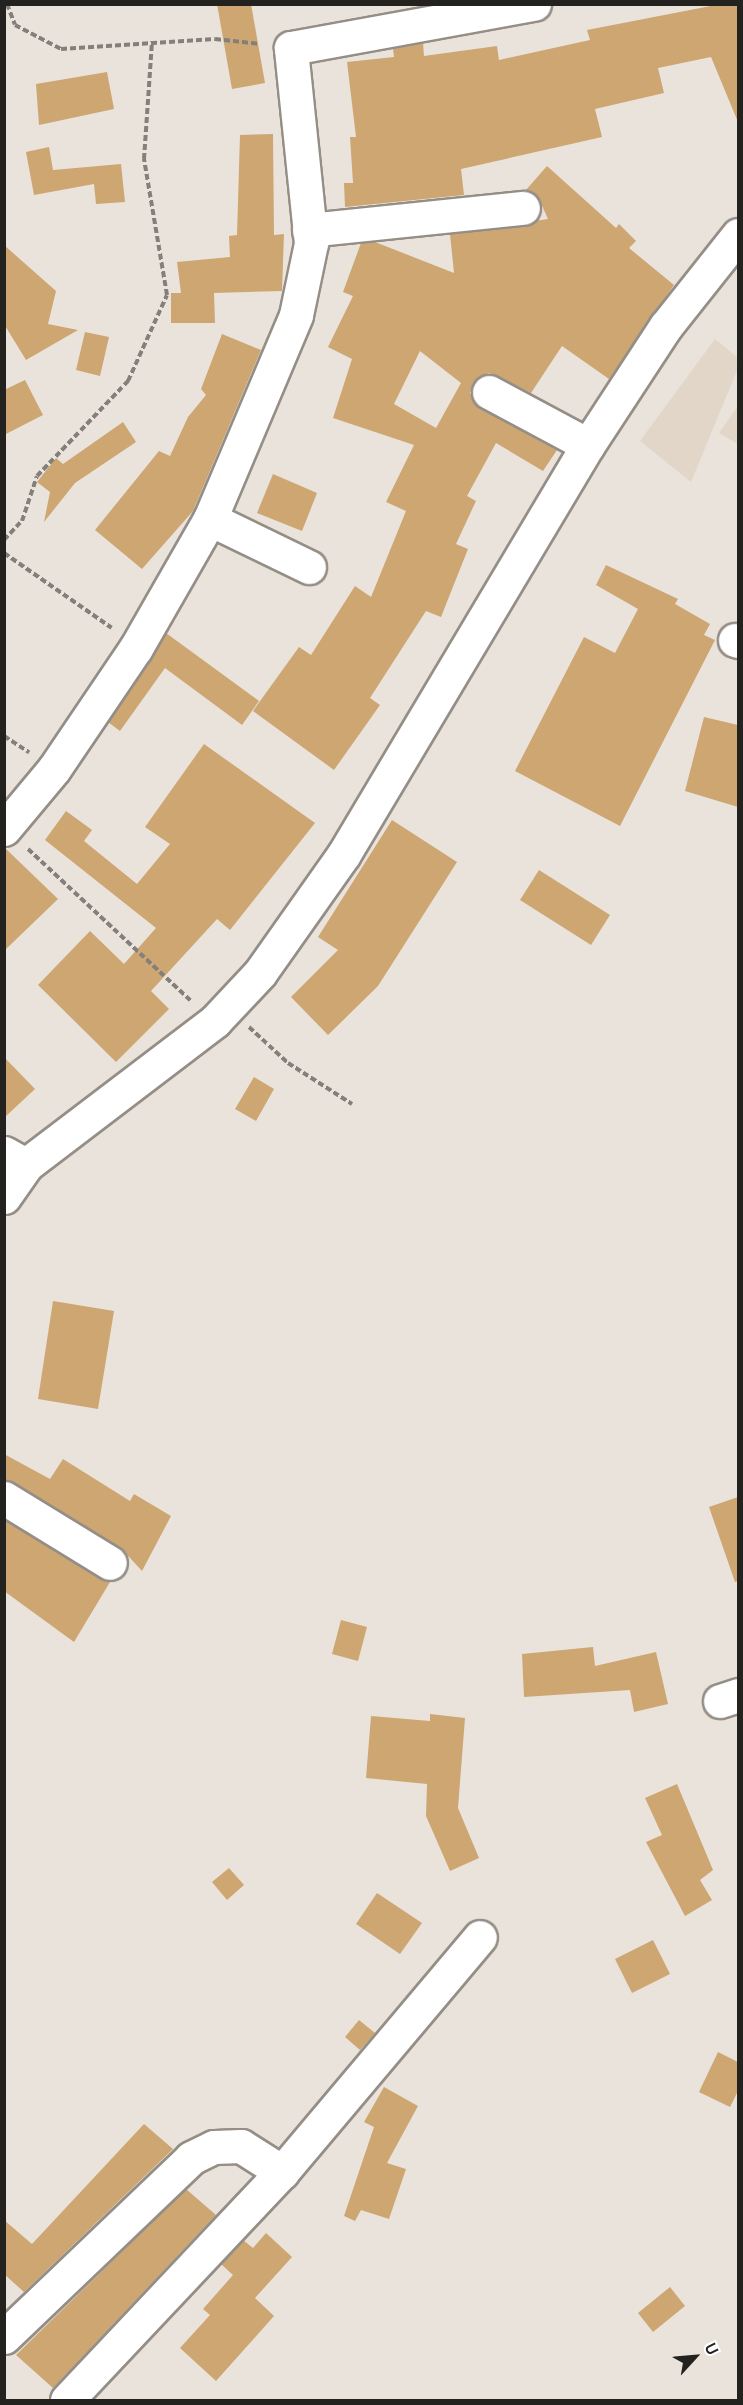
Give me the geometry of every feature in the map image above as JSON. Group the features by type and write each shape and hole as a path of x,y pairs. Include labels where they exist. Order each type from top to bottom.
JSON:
{"street":[{"path":"5,828 54,769 136,648 210,519 296,315 309,276 309,230 291,48 534,4"},
{"path":"309,230 523,208"},
{"path":"4,1197 15,1159 222,1014 344,854 588,445 666,326 738,235"},
{"path":"489,392 588,445"},
{"path":"210,519 309,567"},
{"path":"4,1498 110,1563"},
{"path":"67,2400 282,2172 480,1937"},
{"path":"4,2337 191,2158 214,2146 241,2146 282,2172"}],"path":[{"path":"8,4 15,25 61,49 152,41 215,39 291,48"},
{"path":"4,540 22,521 37,476 128,381 167,295 144,159 152,41"},
{"path":"5,555 136,648"},
{"path":"5,828 162,977 222,1014 288,1063 352,1104"}],"shaded area":[{"path":"715,339 738,358 738,368 691,482 640,441"},
{"path":"738,406 738,444 719,433"}],"building":[{"path":"217,4 251,4 265,83 232,89"},
{"path":"721,4 738,4 738,122 711,57 658,68 664,93 595,109 602,137 461,169 464,195 345,207 344,183 353,183 350,137 356,137 347,62 394,57 393,49 423,43 424,56 497,46 499,60 590,40 587,30"},
{"path":"107,72 114,109 39,125 36,84"},
{"path":"273,134 274,235 284,234 282,291 214,293 215,323 171,323 171,293 181,293 177,262 230,257 229,236 237,235 240,135"},
{"path":"49,147 53,170 121,164 125,202 96,204 94,184 34,195 26,152"},
{"path":"547,166 616,228 619,224 636,241 629,248 674,285 609,379 562,346 531,393 489,373 473,383 470,393 480,408 557,450 543,471 496,443 467,496 476,501 456,544 468,549 441,617 426,611 370,698 380,705 334,770 253,711 299,647 311,655 355,586 371,597 406,511 386,502 414,445 333,418 352,359 328,347 353,296 343,292 361,243 375,242 454,273 450,234 548,219 538,197 526,190","holes":["420,351 461,383 436,428 394,404"]},
{"path":"4,245 56,291 48,324 78,330 26,360 4,324"},
{"path":"85,332 109,337 100,376 76,370"},
{"path":"222,334 261,350 193,511 142,569 95,530 159,451 170,456 188,417 206,395 201,389"},
{"path":"25,380 43,415 4,435 4,390"},
{"path":"123,422 136,442 75,483 44,522 50,492 37,482 56,458 63,464"},
{"path":"273,474 317,493 302,531 257,513"},
{"path":"606,565 678,599 675,604 710,624 704,635 715,640 620,826 515,771 584,637 615,653 638,609 596,585"},
{"path":"166,633 259,701 242,725 165,668 120,731 108,722"},
{"path":"704,717 738,725 738,807 685,791"},
{"path":"204,744 315,823 230,930 217,919 151,991 169,1009 116,1062 38,985 90,931 124,964 156,928 45,840 66,811 92,830 84,841 137,884 170,844 145,827"},
{"path":"392,820 457,862 378,986 328,1035 291,997 338,950 318,937"},
{"path":"4,847 58,899 4,951"},
{"path":"539,870 610,915 591,945 520,900"},
{"path":"4,1057 35,1089 4,1118"},
{"path":"254,1077 274,1089 256,1121 235,1109"},
{"path":"53,1301 114,1311 98,1409 38,1399"},
{"path":"4,1454 50,1479 63,1459 130,1501 134,1494 171,1516 142,1571 120,1547 4,1479"},
{"path":"738,1497 738,1581 735,1582 709,1507"},
{"path":"4,1520 110,1582 74,1642 4,1591"},
{"path":"341,1620 367,1627 358,1661 332,1654"},
{"path":"593,1647 595,1666 656,1652 668,1704 634,1712 630,1690 524,1697 522,1654"},
{"path":"430,1714 465,1718 458,1808 479,1858 450,1871 426,1816 427,1784 366,1778 371,1716 430,1721"},
{"path":"677,1784 713,1870 700,1880 712,1900 685,1916 646,1842 662,1835 645,1798"},
{"path":"229,1868 244,1885 227,1900 212,1882"},
{"path":"377,1893 422,1923 400,1954 356,1924"},
{"path":"653,1940 670,1974 632,1993 615,1959"},
{"path":"359,2020 375,2033 360,2050 345,2037"},
{"path":"718,2052 738,2062 738,2091 730,2107 699,2092"},
{"path":"384,2087 418,2106 387,2163 406,2169 389,2219 361,2210 355,2221 344,2216 374,2127 364,2122"},
{"path":"144,2124 173,2149 24,2292 4,2274 4,2220 32,2244"},
{"path":"186,2189 216,2215 53,2388 16,2355"},
{"path":"266,2233 292,2257 255,2298 274,2316 216,2381 180,2348 210,2315 203,2309 233,2275 221,2264 243,2240 253,2248"},
{"path":"670,2287 685,2306 653,2332 638,2313"}]}
